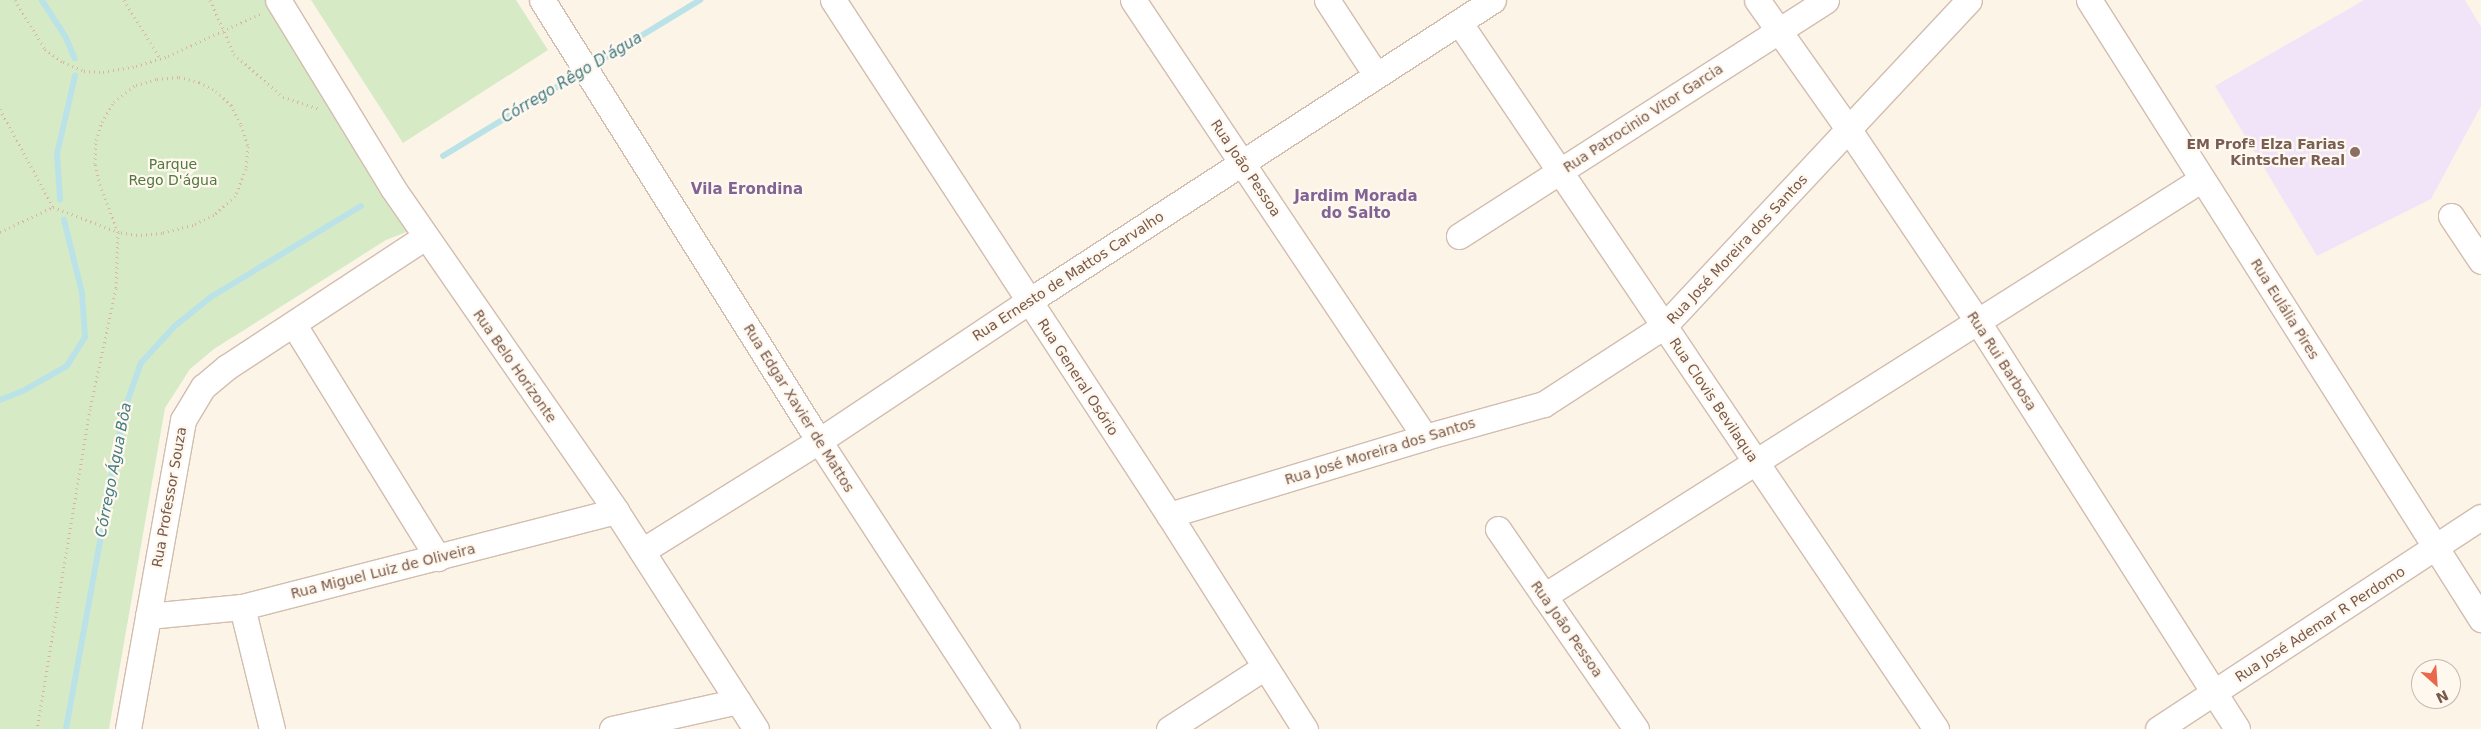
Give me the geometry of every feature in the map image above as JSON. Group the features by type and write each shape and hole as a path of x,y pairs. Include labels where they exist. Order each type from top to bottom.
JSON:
{"street":[{"name":"Rua Edgar Xavier de Mattos","path":"542,0 819,441 1007,729"},
{"name":"Rua General Osório","path":"834,0 1169,515 1305,729"},
{"name":"Rua João Pessoa","path":"1133,0 1425,437"},
{"path":"1327,0 1376,75"},
{"name":"Rua Ernesto de Mattos Carvalho","path":"642,551 819,441 1029,301 1493,0"},
{"name":"Rua Rui Barbosa","path":"1757,0 1777,31 1849,130 1978,322 2237,729"},
{"name":"Rua Patrocinio Vitor Garcia","path":"1459,236 1826,0"},
{"name":"Rua José Moreira dos Santos","path":"1169,515 1425,437 1544,404 1664,326 1969,0"},
{"name":"Rua Eulália Pires","path":"2089,0 2481,619"},
{"name":"Rua Belo Horizonte","path":"280,2 392,187 616,511 756,729"},
{"name":"Rua Clovis Bevilaqua","path":"1459,22 1936,729"},
{"path":"1544,596 2202,179"},
{"path":"2451,216 2481,261"},
{"name":"Rua Professor Souza","path":"128,729 183,420 203,387 227,367 294,325 425,237"},
{"path":"294,325 438,558"},
{"name":"Rua Miguel Luiz de Oliveira","path":"148,616 242,607 616,511"},
{"name":"Rua José Ademar R Perdomo","path":"2158,729 2481,517"},
{"name":"Rua João Pessoa","path":"1498,529 1636,729"},
{"path":"242,607 272,729"},
{"path":"1169,729 1265,667"},
{"path":"612,729 738,701 744,729"}],"path":[{"path":"15,0 45,49 63,62 84,71 103,72 160,58 280,2"},
{"path":"124,0 160,58"},
{"path":"0,111 52,207 118,232 137,235 193,225 214,215 235,196 246,169 248,146 241,125 231,106 216,91 200,82 179,77 157,78 136,85 114,102 102,122 96,140 95,164 100,185 118,232 116,288 90,409 37,729"},
{"path":"0,232 52,207"}],"shaded area":[{"name":"EM Profª Elza Farias Kintscher Real","path":"2364,0 2465,0 2481,27 2481,106 2431,199 2317,256 2215,86"}],"green space":[{"name":"Parque Rego D'água","path":"0,0 266,0 409,231 386,240 214,349 190,369 165,408 109,729 0,729"},
{"path":"311,0 516,0 548,50 403,143"}],"waterway":[{"path":"42,0 66,37 75,58"},
{"name":"Córrego Rêgo D'água","path":"590,67 700,0"},
{"name":"Córrego Rêgo D'água","path":"443,156 580,73"},
{"path":"60,200 57,154 75,76"},
{"name":"Córrego Água Bôa","path":"66,729 123,414 141,363 174,327 211,297 361,206"},
{"path":"0,400 25,390 67,366 85,337 82,293 64,220"}],"place":[{"name":"EM Profª Elza Farias Kintscher Real","path":"2355,152"}],"district":[{"name":"Vila Erondina","path":"747,190"},
{"name":"Jardim Morada do Salto","path":"1356,204"}]}
